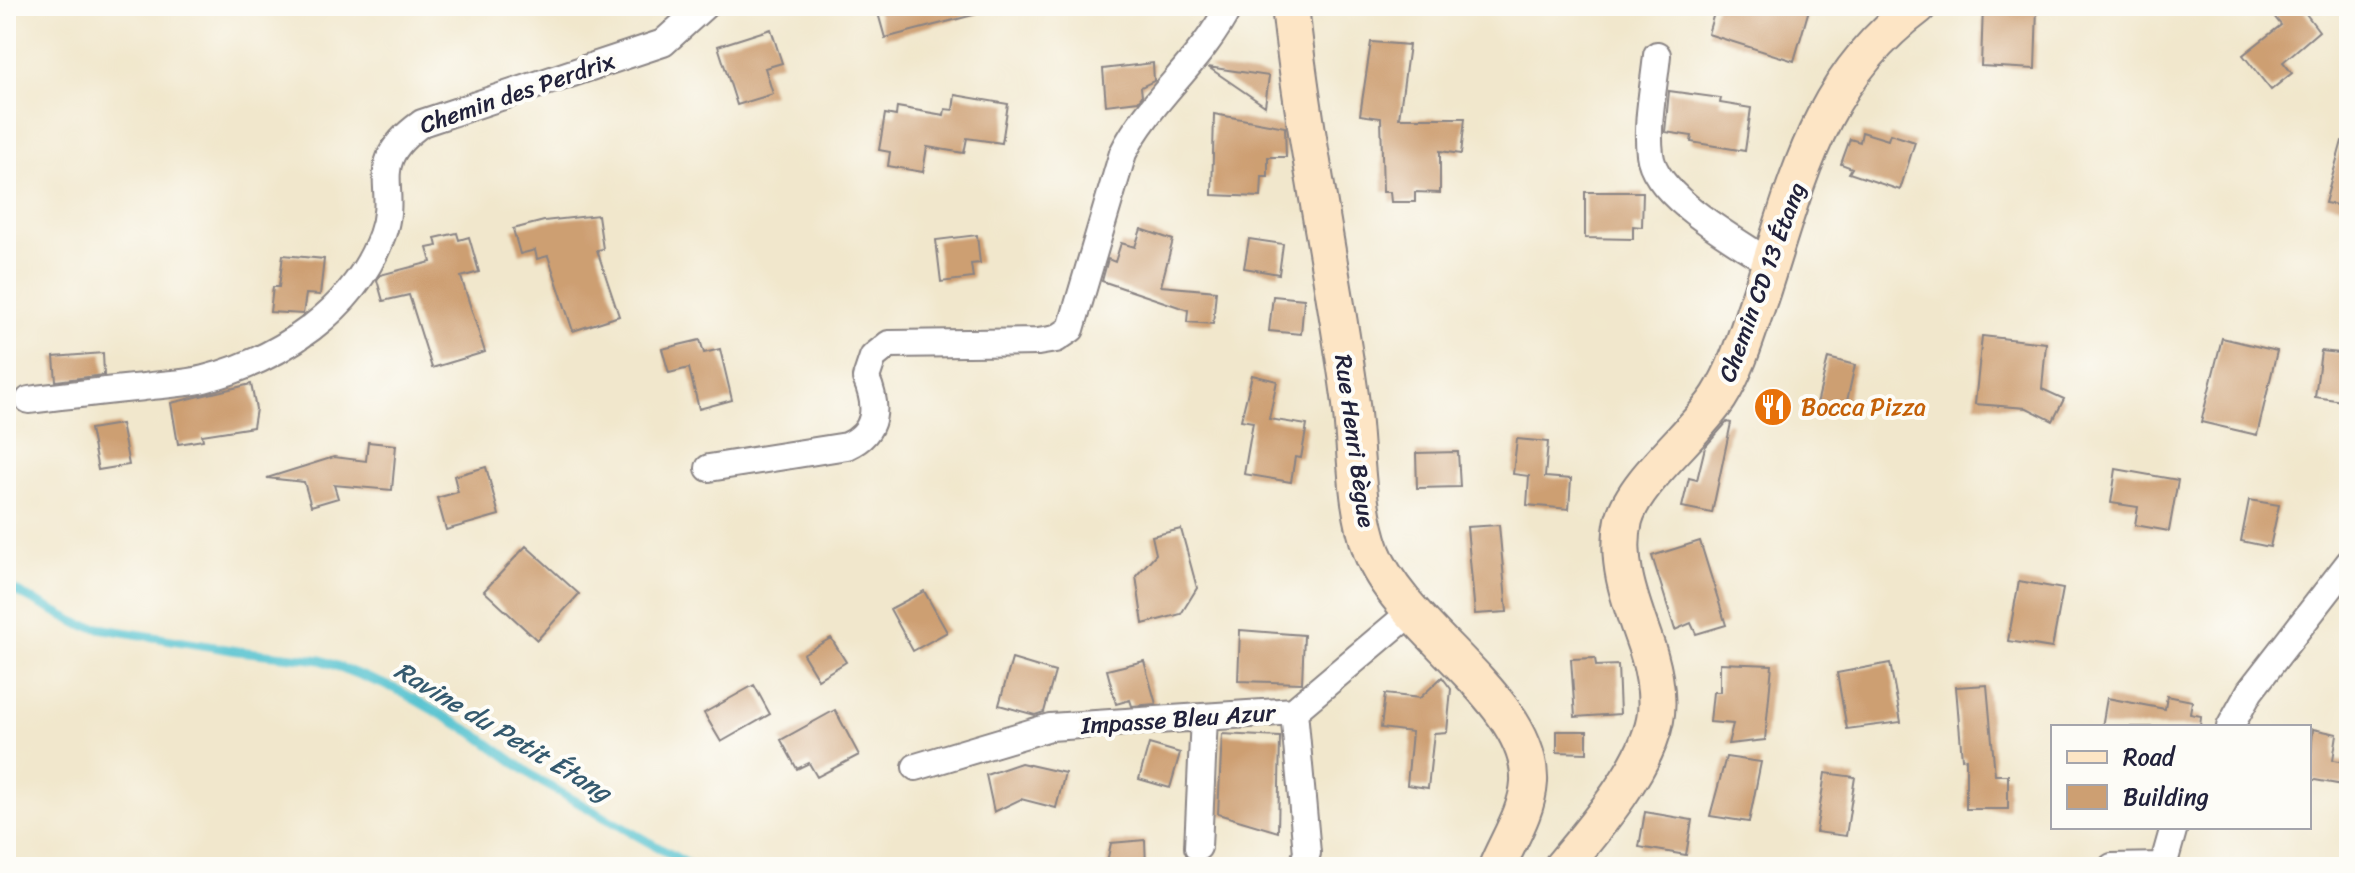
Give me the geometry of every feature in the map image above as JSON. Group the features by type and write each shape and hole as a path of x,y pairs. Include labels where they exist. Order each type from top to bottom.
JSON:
{"main road":[{"name":"Rue Henri Bègue","path":"1290,6 1350,398 1359,491 1371,549 1384,578 1410,613 1511,722 1528,759 1529,785 1522,814 1497,867"},
{"name":"Chemin CD 13 Étang","path":"1570,865 1647,746 1656,719 1649,653 1624,582 1621,544 1624,520 1632,498 1720,396 1743,345 1823,113 1863,56 1888,28 1918,6"}],"street":[{"name":"Chemin des Perdrix","path":"29,400 202,380 242,367 314,327 349,296 370,262 383,232 386,202 384,171 400,139 422,123 663,43 704,6"},
{"path":"709,468 847,446 862,439 874,421 875,398 866,378 873,357 889,344 1038,342 1056,339 1071,329 1123,153 1136,126 1170,90 1229,6"},
{"path":"1657,55 1650,156 1658,177 1692,210 1770,263"},
{"path":"2231,725 2250,691 2349,563"},
{"name":"Impasse Bleu Azur","path":"916,767 1050,727 1294,711 1410,613"},
{"path":"1294,711 1307,853 1302,867"},
{"path":"1198,847 1204,717"},
{"path":"2163,866 2173,829"},
{"path":"2112,867 2171,867"}],"building":[{"path":"876,6 976,6 977,14 885,38"},
{"path":"1716,6 1810,6 1794,61 1708,34"},
{"path":"1983,6 2037,7 2035,69 1981,66"},
{"path":"2266,6 2300,6 2319,31 2283,62 2292,73 2271,90 2243,55 2281,25"},
{"path":"771,29 782,63 765,68 773,94 737,105 718,46"},
{"path":"1371,42 1409,45 1399,118 1465,118 1461,154 1440,151 1440,193 1415,192 1415,202 1391,202 1390,192 1383,192 1381,118 1360,115"},
{"path":"1153,63 1154,81 1141,87 1142,96 1138,101 1106,105 1103,69"},
{"path":"1208,67 1269,76 1265,106"},
{"path":"1669,91 1721,98 1720,103 1751,108 1745,151 1691,142 1692,136 1665,132"},
{"path":"955,95 1008,104 1002,143 967,138 964,153 927,147 923,172 888,166 890,152 879,150 885,114 896,116 897,107 944,115 945,109 953,110"},
{"path":"1214,114 1285,127 1286,157 1268,157 1268,177 1262,177 1261,197 1212,195"},
{"path":"1862,132 1888,140 1890,134 1915,142 1900,190 1849,173 1852,168 1841,164 1850,139 1860,142"},
{"path":"2342,141 2349,142 2349,207 2325,203"},
{"path":"1585,192 1643,192 1642,227 1633,226 1633,239 1585,238"},
{"path":"598,215 603,249 597,250 619,316 573,331 548,256 537,259 535,250 520,254 513,229 544,221"},
{"path":"1141,229 1173,240 1161,286 1216,291 1213,324 1187,322 1188,310 1102,281 1108,259 1115,262 1121,243 1135,247"},
{"path":"457,233 459,240 469,237 479,272 461,277 485,352 432,368 409,295 383,301 377,280 380,275 431,262 427,248 437,246 435,238"},
{"path":"977,235 980,263 971,264 973,278 941,282 936,240"},
{"path":"1249,239 1283,244 1279,274 1244,268"},
{"path":"283,255 324,259 320,295 306,294 303,314 270,312 273,287 279,287"},
{"path":"1273,296 1304,299 1301,334 1269,331"},
{"path":"1982,336 2046,343 2042,389 2064,399 2053,421 2027,408 1975,404"},
{"path":"2222,338 2277,351 2257,435 2201,422"},
{"path":"700,340 704,353 720,349 732,400 699,409 689,368 669,373 662,349"},
{"path":"2321,351 2349,354 2349,402 2315,397"},
{"path":"103,353 104,375 56,381 54,357"},
{"path":"1828,358 1855,365 1845,410 1817,404"},
{"path":"1252,375 1277,381 1269,419 1307,425 1301,458 1295,457 1291,482 1244,474 1253,422 1241,420"},
{"path":"251,384 256,409 253,427 202,435 203,440 178,444 171,403"},
{"path":"1727,422 1731,423 1712,513 1682,507 1689,478 1697,480 1705,447"},
{"path":"121,424 129,465 98,470 90,429"},
{"path":"1517,439 1548,442 1545,477 1571,479 1569,509 1527,505 1529,476 1513,474"},
{"path":"368,442 396,445 392,490 334,485 338,498 311,506 304,482 267,478 334,457 366,461"},
{"path":"1458,452 1460,487 1417,488 1416,453"},
{"path":"486,467 499,515 446,530 437,498 458,492 454,476"},
{"path":"2116,469 2178,480 2169,531 2135,525 2138,507 2111,503"},
{"path":"2249,500 2279,505 2270,547 2241,541"},
{"path":"1499,525 1507,612 1475,614 1467,527"},
{"path":"1181,529 1197,588 1181,614 1143,624 1136,576 1156,554 1152,536"},
{"path":"1700,541 1726,625 1696,634 1691,623 1675,630 1652,556"},
{"path":"526,546 579,594 537,640 484,591"},
{"path":"2019,581 2063,589 2052,648 2008,641"},
{"path":"924,591 947,632 913,651 890,609"},
{"path":"1240,630 1304,635 1302,683 1238,681"},
{"path":"831,638 846,662 818,679 803,654"},
{"path":"1595,658 1596,666 1618,665 1620,714 1575,717 1571,659"},
{"path":"1012,659 1055,672 1044,712 1035,715 999,705"},
{"path":"1144,661 1156,704 1132,706 1130,700 1116,704 1107,670"},
{"path":"1720,663 1772,665 1765,740 1728,744 1733,724 1710,722 1713,692 1720,692"},
{"path":"1890,663 1901,722 1847,729 1837,673"},
{"path":"1442,677 1451,689 1447,732 1434,733 1428,788 1407,785 1412,732 1381,728 1385,694 1420,698"},
{"path":"754,685 770,714 721,742 704,713"},
{"path":"1987,685 1995,775 2008,775 2008,809 1966,809 1966,758 1962,759 1956,687"},
{"path":"2167,696 2192,701 2190,714 2201,716 2200,725 2102,725 2107,698 2165,709"},
{"path":"835,710 859,755 817,777 809,763 797,769 781,740"},
{"path":"2313,729 2337,734 2333,760 2347,762 2343,785 2311,779"},
{"path":"1557,731 1587,731 1587,753 1557,752"},
{"path":"1222,734 1280,737 1278,832 1218,814"},
{"path":"1149,744 1180,753 1170,788 1139,779"},
{"path":"1726,757 1761,762 1749,822 1710,816"},
{"path":"1021,763 1065,773 1056,808 1021,799 994,812 986,775"},
{"path":"1825,773 1855,777 1846,836 1816,832"},
{"path":"1645,812 1692,820 1686,855 1639,847"},
{"path":"1145,840 1146,867 1106,867 1111,843"}],"waterway":[{"name":"Ravine du Petit Étang","path":"6,586 81,625 238,651 321,660 398,690 477,735 540,781 693,867"}],"place":[{"name":"Bocca Pizza","path":"1773,407"}]}
